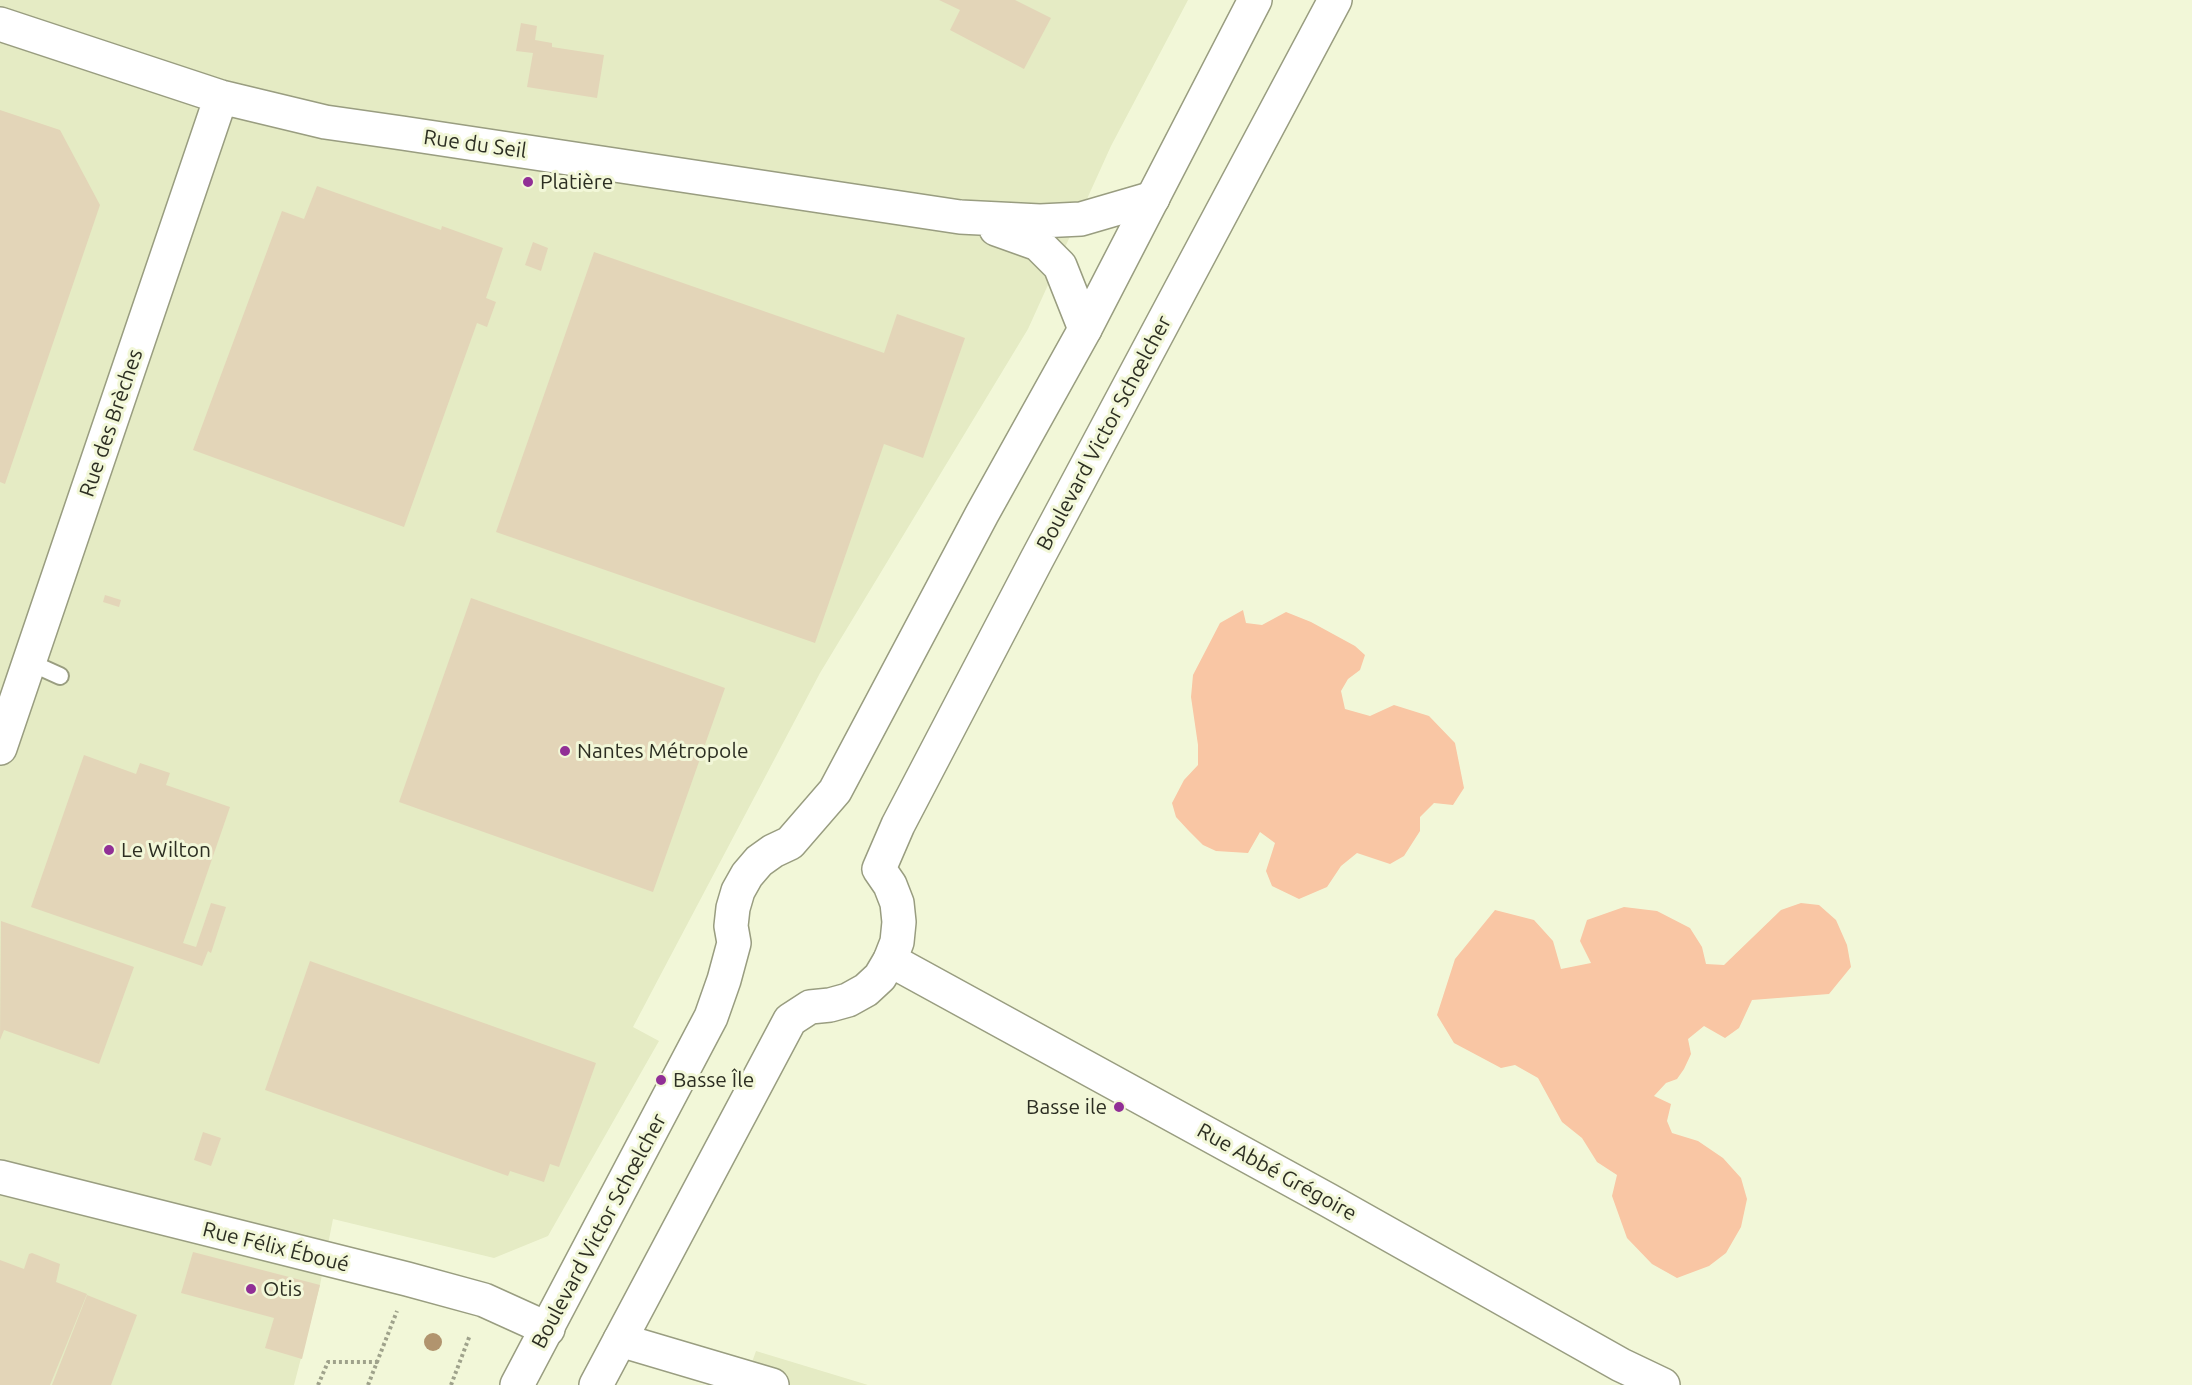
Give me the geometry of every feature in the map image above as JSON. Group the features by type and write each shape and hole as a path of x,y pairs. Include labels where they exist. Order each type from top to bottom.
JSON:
{"street":[{"path":"1085,329 1255,0"},
{"name":"Boulevard Victor Schœlcher","path":"890,960 897,942 899,922 897,903 890,885 879,869 898,825 1335,0"},
{"name":"Rue du Seil","path":"0,24 221,97 325,122 960,217 1040,221 1081,219 1153,198"},
{"name":"Rue des Brèches","path":"0,748 221,97"},
{"name":"Rue du Seil","path":"960,217 1038,243 1060,266 1085,329"},
{"name":"Boulevard Victor Schœlcher","path":"517,1385 711,1017 734,943 731,926 733,908 742,883 759,861 790,843 835,791 982,514 1085,329"},
{"path":"596,1385 790,1020 810,1007 848,1000 866,990 880,977 890,960"},
{"name":"Rue Abbé Grégoire","path":"890,960 1328,1200 1621,1365 1662,1385"},
{"name":"Rue Félix Éboué","path":"0,1177 484,1300 548,1329"},
{"path":"620,1340 772,1385"}],"lane":[{"path":"29,662 60,676"}],"path":[{"path":"368,1385 407,1279"},
{"path":"451,1385 470,1335"},
{"path":"318,1385 328,1362 378,1362"}],"shaded area":[{"path":"0,0 1188,0 1111,146 1028,329 820,673 633,1027 659,1041 548,1236 494,1258 333,1219 320,1285 294,1385 0,1385"},
{"path":"1243,610 1246,623 1262,625 1286,612 1311,622 1355,646 1365,655 1360,670 1348,679 1341,691 1345,709 1370,716 1394,705 1429,716 1455,743 1464,788 1453,805 1434,803 1420,817 1420,831 1404,856 1390,864 1357,853 1341,866 1327,887 1299,899 1272,886 1266,871 1275,843 1260,832 1248,853 1216,851 1203,845 1176,817 1172,803 1184,780 1198,765 1198,745 1191,697 1193,675 1220,623"},
{"path":"1801,903 1819,905 1836,920 1847,945 1851,967 1829,994 1752,1000 1739,1028 1725,1038 1704,1026 1688,1039 1691,1054 1677,1079 1666,1083 1654,1096 1671,1104 1667,1121 1672,1133 1698,1141 1723,1158 1741,1178 1747,1199 1741,1227 1726,1253 1709,1266 1677,1278 1652,1264 1627,1238 1612,1196 1617,1175 1597,1162 1582,1138 1562,1122 1538,1078 1515,1065 1501,1068 1454,1043 1437,1015 1455,959 1495,910 1534,920 1553,941 1561,969 1591,963 1580,941 1587,920 1624,907 1657,911 1690,928 1702,947 1706,964 1724,965 1781,910"},
{"path":"756,1351 868,1385 744,1385"}],"building":[{"path":"939,0 1015,0 1051,18 1024,69 950,30 960,10"},
{"path":"521,23 537,26 535,40 552,43 552,47 604,55 597,98 527,87 533,53 516,51"},
{"path":"0,110 60,130 100,205 5,484 0,482"},
{"path":"317,186 441,230 442,226 503,248 486,298 496,302 487,327 477,323 404,527 193,450 282,211 304,219"},
{"path":"533,242 548,248 541,271 525,265"},
{"path":"594,252 884,353 897,314 965,338 923,458 884,444 815,643 496,532"},
{"path":"105,595 121,600 119,607 103,602"},
{"path":"471,598 725,688 653,892 399,802"},
{"path":"84,755 136,774 140,763 170,773 166,785 230,807 183,943 196,947 211,903 226,907 211,953 208,951 202,966 31,907"},
{"path":"1,921 134,967 99,1064 4,1030 0,1040"},
{"path":"310,961 596,1063 559,1167 550,1164 544,1182 510,1171 508,1176 265,1090"},
{"path":"203,1132 221,1138 211,1166 194,1160"},
{"name":"Otis","path":"193,1252 320,1285 302,1359 265,1348 274,1318 181,1293"},
{"path":"32,1253 60,1264 56,1282 87,1294 50,1385 0,1385 0,1260 24,1269 29,1254"},
{"path":"87,1295 137,1315 111,1385 52,1385"}],"place":[{"name":"Platière","path":"528,182"},
{"name":"Nantes Métropole","path":"565,751"},
{"name":"Le Wilton","path":"109,850"},
{"name":"Basse Île","path":"661,1080"},
{"name":"Basse ile","path":"1119,1107"},
{"name":"Otis","path":"251,1289"}]}
